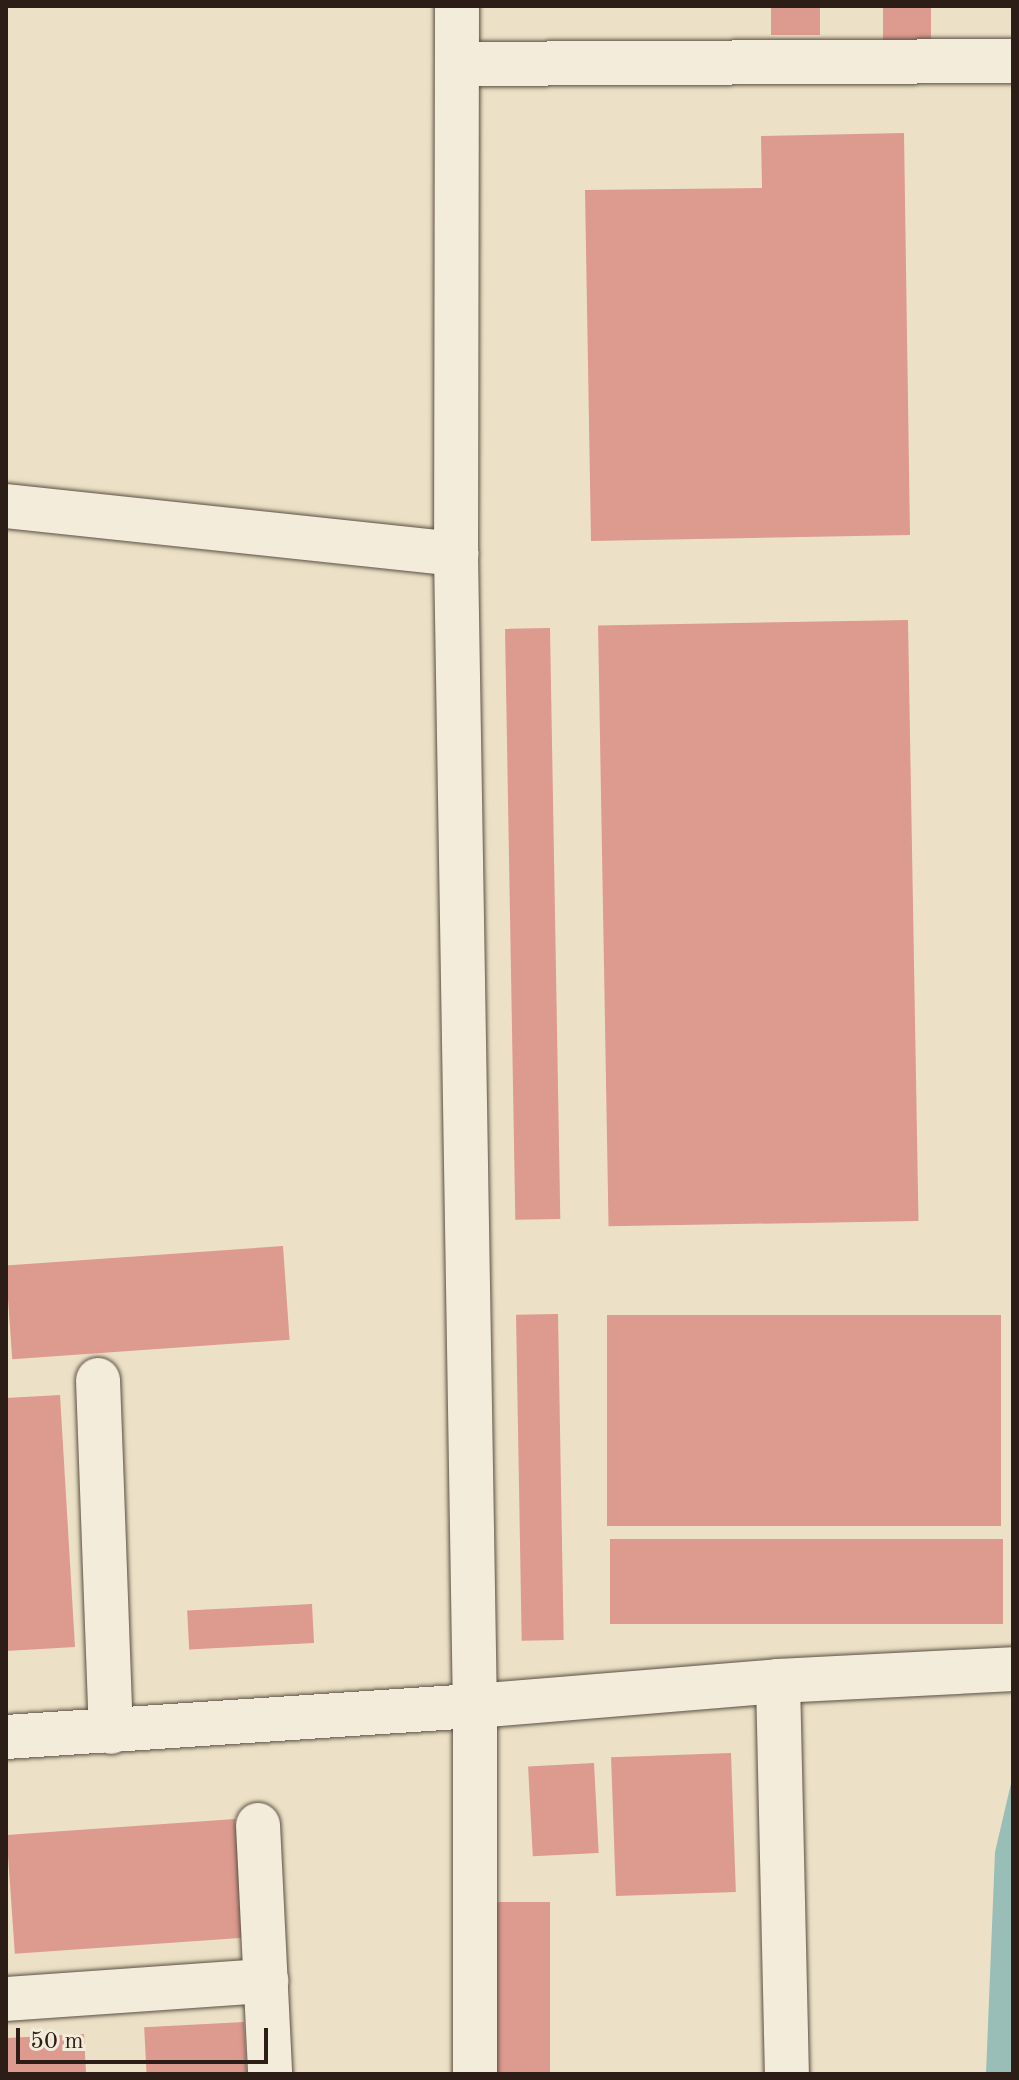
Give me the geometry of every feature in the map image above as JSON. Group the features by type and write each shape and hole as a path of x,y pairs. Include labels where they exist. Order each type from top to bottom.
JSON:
{"street":[{"path":"457,6 456,554 475,1706 475,2074"},
{"path":"457,64 1013,61"},
{"path":"6,506 456,554"},
{"path":"98,1380 111,1732"},
{"path":"6,1737 475,1706 778,1681 1013,1669"},
{"path":"778,1681 787,2074"},
{"path":"258,1825 270,2074"},
{"path":"6,1999 266,1981"}],"water":[{"path":"1013,1775 1013,2074 986,2074 995,1852"}],"building":[{"path":"771,6 820,6 820,35 771,35"},
{"path":"883,6 931,6 931,42 883,42"},
{"path":"904,133 910,535 591,541 585,190 762,188 761,136"},
{"path":"908,620 918,1221 609,1226 598,625"},
{"path":"550,628 560,1219 515,1220 505,629"},
{"path":"283,1246 290,1340 12,1359 6,1265"},
{"path":"558,1314 564,1640 522,1641 516,1315"},
{"path":"607,1315 1001,1315 1001,1526 607,1526"},
{"path":"60,1395 75,1647 6,1651 6,1398"},
{"path":"610,1539 1003,1539 1003,1624 610,1624"},
{"path":"312,1604 314,1643 189,1649 187,1611"},
{"path":"731,1753 736,1892 616,1896 611,1757"},
{"path":"594,1763 599,1853 533,1856 528,1766"},
{"path":"235,1819 243,1938 15,1954 7,1835"},
{"path":"493,1902 550,1902 550,2074 493,2074"},
{"path":"244,2022 247,2074 147,2074 144,2027"},
{"path":"84,2034 86,2074 8,2074 6,2038"}]}
